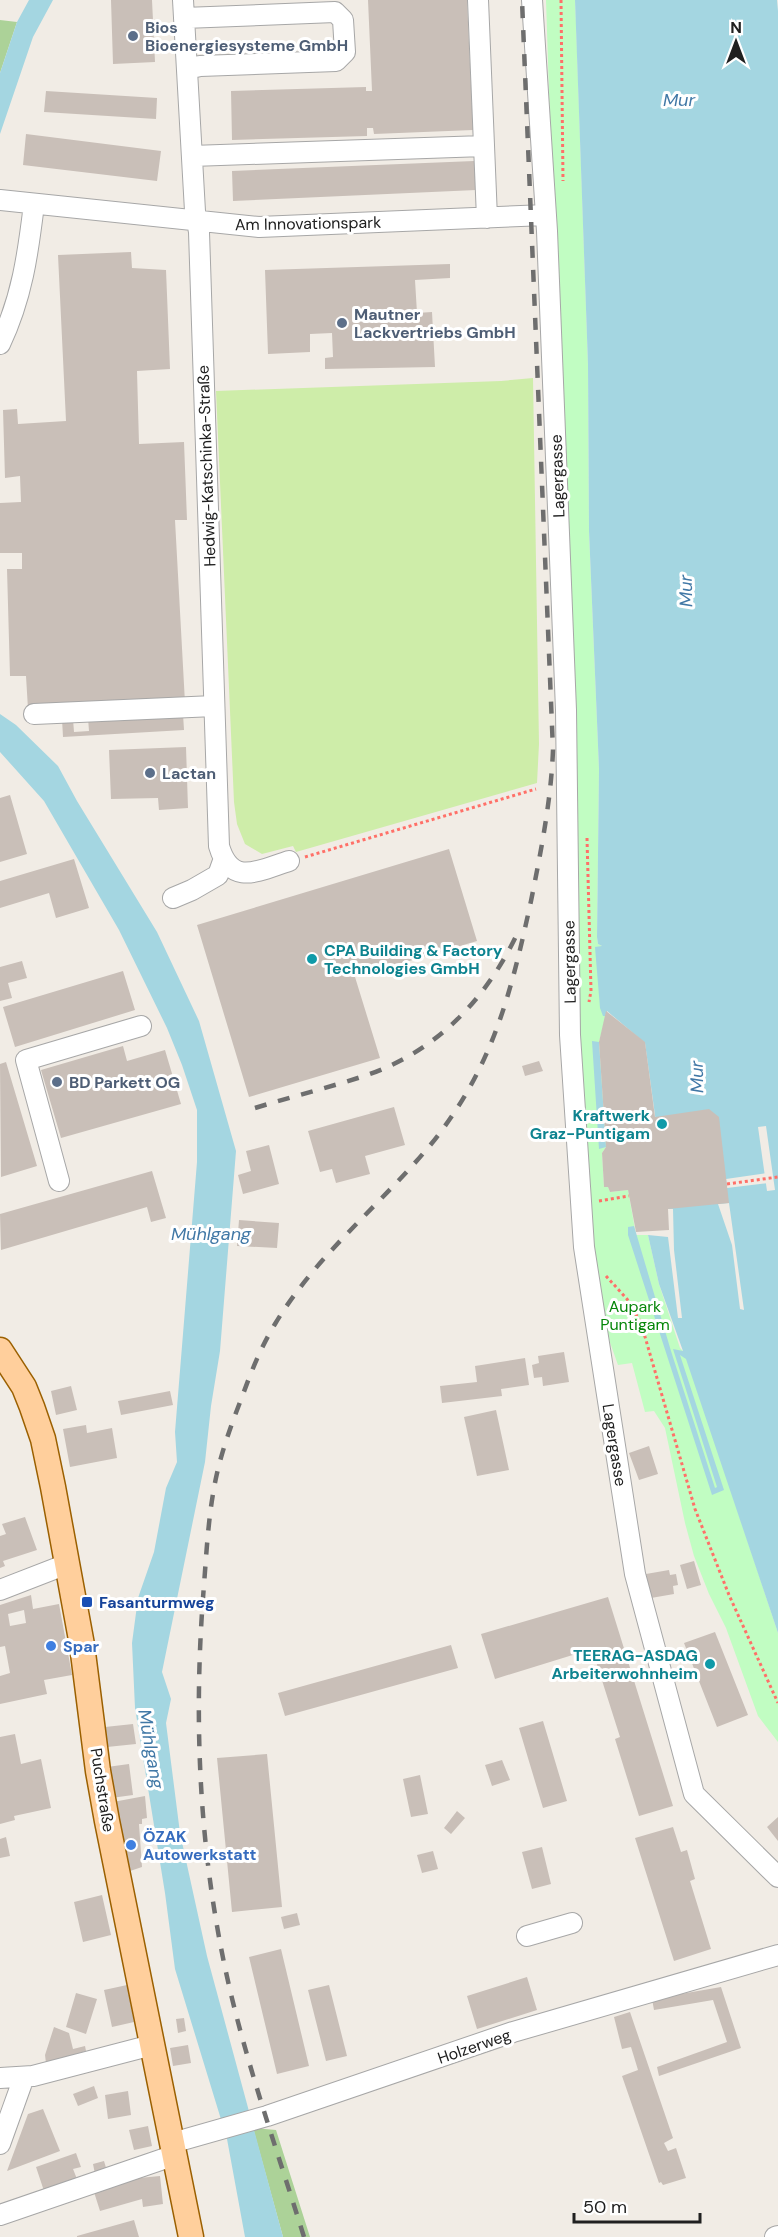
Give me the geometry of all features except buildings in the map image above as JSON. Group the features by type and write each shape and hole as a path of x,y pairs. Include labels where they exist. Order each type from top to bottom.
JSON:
{"main road":[{"name":"Puchstraße","path":"0,1350 24,1387 42,1439 53,1487 82,1645 103,1801 191,2237"}],"street":[{"path":"478,0 488,218"},
{"name":"Lagergasse","path":"532,0 546,215 566,710 570,1035 584,1247 635,1574 694,1794 778,1877"},
{"path":"183,9 335,12 343,20 345,52 336,60 200,66 187,69"},
{"name":"Hedwig-Katschinka-Straße","path":"183,9 196,222 199,232 219,846 223,861"},
{"path":"192,156 484,146"},
{"name":"Am Innovationspark","path":"0,200 259,227 546,215"},
{"path":"0,344 5,323 28,260 34,204"},
{"path":"34,714 214,706"},
{"path":"172,898 218,875 223,861 236,871 251,873 289,861"},
{"path":"59,1181 26,1060 141,1026"},
{"path":"0,1590 67,1564"},
{"path":"527,1936 572,1923"},
{"name":"Holzerweg","path":"0,2215 214,2131 254,2120 513,2032 778,1955"},
{"path":"0,2078 33,2076 152,2045"},
{"path":"0,2144 24,2077"}],"path":[{"path":"561,0 564,183"},
{"path":"289,861 536,789"},
{"path":"727,1184 778,1177"},
{"path":"596,1202 629,1196"},
{"path":"604,1273 627,1299 641,1323 695,1509 729,1595 778,1703"}],"green space":[{"name":"Aupark Puntigam","path":"546,0 575,0 588,365 589,531 599,769 597,937 598,944 602,946 607,1011 599,1042 606,1147 602,1153 604,1187 608,1187 610,1192 628,1190 636,1235 648,1235 659,1284 680,1348 686,1354 778,1633 778,1742 758,1716 726,1628 694,1556 665,1428 654,1411 645,1412 632,1363 618,1365 601,1317 590,1245 578,995"},
{"path":"0,20 17,22 0,73"},
{"path":"533,378 539,744 537,783 296,852 293,846 262,854 245,844 237,824 234,802 216,391"},
{"path":"253,2128 276,2130 310,2237 283,2237"}],"water":[{"path":"29,0 53,0 33,37 0,134 0,73 17,22"},
{"name":"Mur","path":"575,0 777,0 778,1633 686,1359 680,1355 724,1490 712,1495 628,1235 628,1227 634,1226 715,1488 717,1487 673,1349 683,1351 659,1284 648,1235 668,1237 678,1318 682,1318 674,1250 673,1209 668,1209 645,1043 607,1011 603,1016 600,1008 595,947 602,946 598,944 597,937 599,769 589,531 588,365","holes":["766,1126 775,1190 767,1191 758,1127","729,1203 744,1310 740,1309 732,1245 718,1204"]},
{"name":"Mühlgang","path":"0,714 16,725 58,766 157,932 199,1021 236,1151 220,1351 205,1462 162,1672 171,1699 166,1723 180,1833 207,1956 283,2237 245,2237 227,2139 175,1969 135,1708 132,1643 138,1598 154,1552 166,1488 177,1462 175,1432 197,1162 197,1110 167,1028 119,930 44,801 0,752"},
{"path":"592,1041 599,1042 606,1147 599,1149"}],"pier":[{"path":"767,1173 769,1183 727,1188 726,1179"}],"railway":[{"path":"304,2237 238,2022 225,1968 207,1859 199,1750 199,1695 200,1640 209,1525 213,1495 224,1448 249,1378 265,1342 310,1275 412,1166 453,1115 485,1057 497,1028 516,967 531,901 548,807 553,750 522,0"},
{"path":"255,1108 370,1074 418,1051 458,1018 476,999 506,956 518,932"}],"place":[{"name":"Bios Bioenergiesysteme GmbH","path":"133,36"},
{"name":"Mautner Lackvertriebs GmbH","path":"342,323"},
{"name":"Lactan","path":"150,773"},
{"name":"CPA Building & Factory Technologies GmbH","path":"312,959"},
{"name":"BD Parkett OG","path":"57,1082"},
{"name":"Kraftwerk Graz-Puntigam","path":"662,1124"},
{"name":"Fasanturmweg","path":"87,1602"},
{"name":"Spar","path":"51,1646"},
{"name":"TEERAG-ASDAG Arbeiterwohnheim","path":"710,1664"},
{"name":"ÖZAK Autowerkstatt","path":"131,1845"}]}
